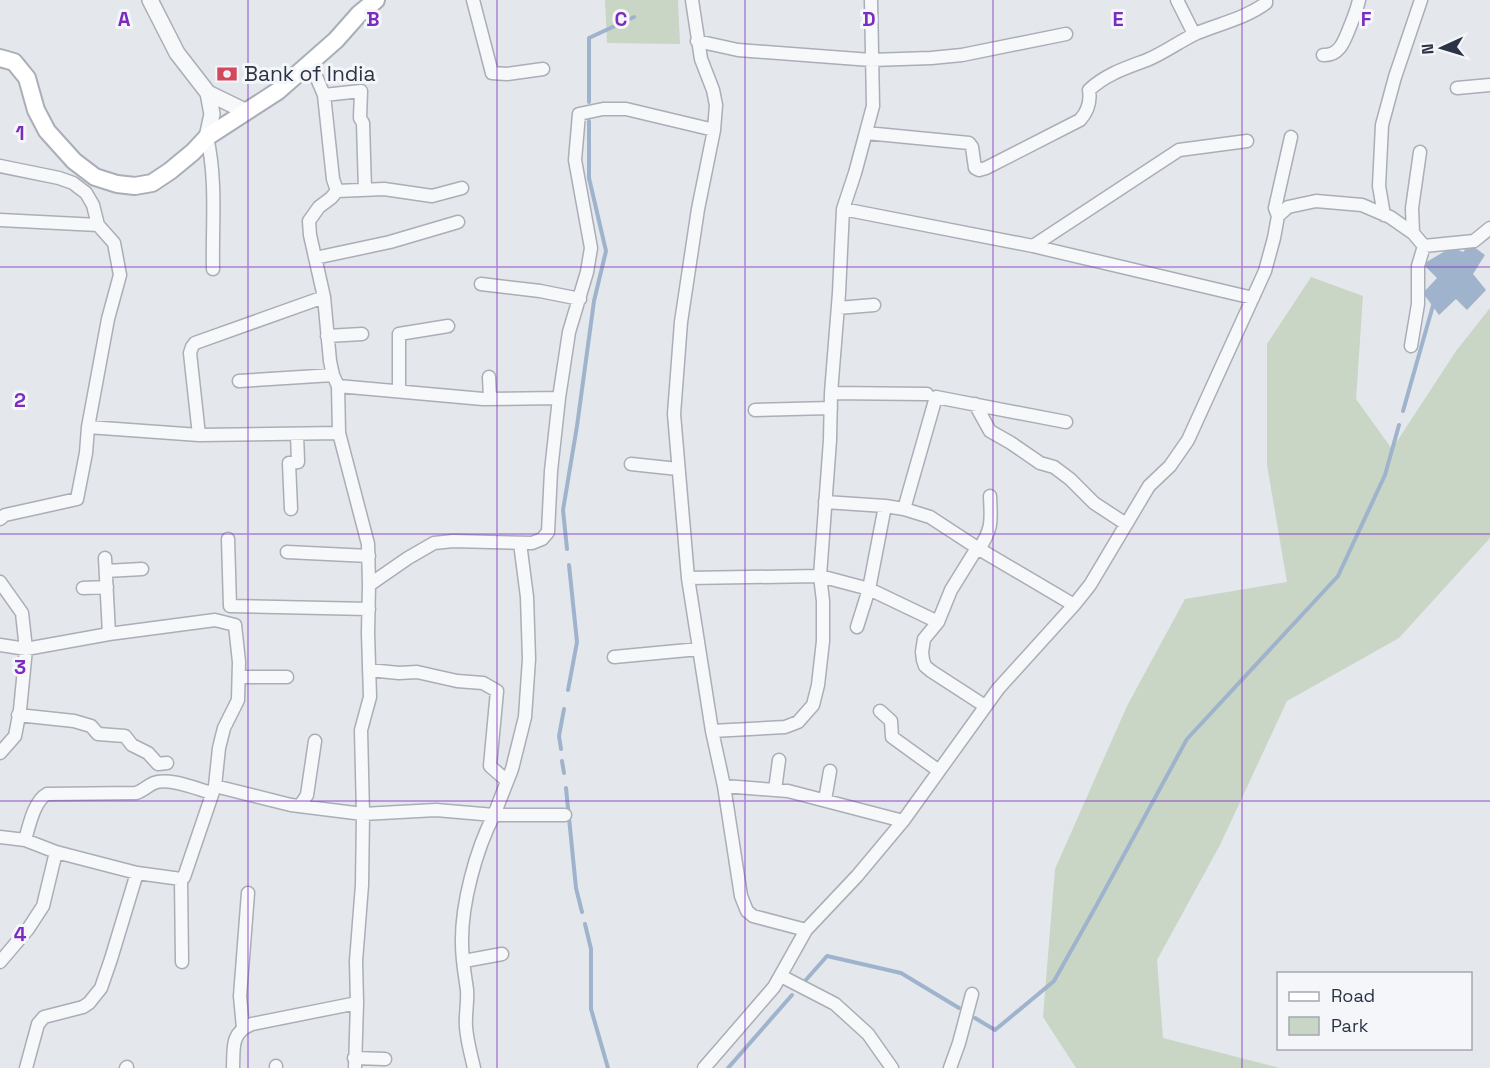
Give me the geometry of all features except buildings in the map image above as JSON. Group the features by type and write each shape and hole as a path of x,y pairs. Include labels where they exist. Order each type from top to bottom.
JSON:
{"main road":[{"path":"0,58 14,62 27,78 36,110 47,131 74,161 95,177 117,184 135,186 152,183 193,152 207,137 278,91 336,40 359,14 376,0"}],"street":[{"path":"150,0 177,53 208,93 245,111"},
{"path":"473,0 492,73 507,74 543,69"},
{"path":"692,0 700,59 713,90 716,105 714,130 698,209 681,322 675,414 688,578 741,896 747,911 753,916 806,930"},
{"path":"712,731 785,727 798,723 813,705 818,685 823,641 823,601 820,576 843,210 873,106 871,0"},
{"path":"1178,0 1194,34"},
{"path":"867,133 969,143 972,147 975,168 979,170 986,168 1080,120 1089,108 1089,90 1113,72 1150,59 1194,34 1255,10 1266,3 1266,0"},
{"path":"1323,55 1333,53 1343,44 1359,0"},
{"path":"1384,215 1379,186 1382,125 1395,77 1421,0"},
{"path":"697,41 738,50 871,60 962,55 1066,34"},
{"path":"310,62 324,95 333,179 337,191"},
{"path":"1457,88 1490,85"},
{"path":"324,95 361,92 360,118 363,123 365,190"},
{"path":"208,93 212,114 207,137 212,158 213,269"},
{"path":"369,585 434,543 453,540 532,543 542,539 548,532 551,471 559,398 569,332 580,299 591,248 575,160 579,114 603,109 626,109 714,130"},
{"path":"704,1068 757,1008 781,976 806,930 857,876 903,821 998,689 1090,585 1149,486 1170,466 1188,440 1265,271 1274,238 1278,216 1275,208 1291,136"},
{"path":"1033,246 1179,150 1247,141"},
{"path":"1413,233 1412,208 1420,152"},
{"path":"0,166 59,178 73,183 86,193 93,205 98,225 114,243 120,275 108,319 76,499 0,519"},
{"path":"337,191 384,189 432,196 462,188"},
{"path":"337,191 332,198 319,207 309,221 324,297 339,433 364,527 369,556 370,697 361,730 362,885 356,961 357,1003 354,1063 385,1059"},
{"path":"1278,216 1288,207 1316,201 1362,205 1384,215 1413,233 1424,246"},
{"path":"843,210 1033,246 1253,298"},
{"path":"0,220 98,225"},
{"path":"315,258 390,242 458,222"},
{"path":"1424,246 1474,241 1490,228"},
{"path":"1411,346 1418,304 1418,266 1424,246"},
{"path":"481,284 540,291 580,299"},
{"path":"199,435 190,352 195,343 324,297"},
{"path":"838,308 874,305"},
{"path":"399,392 399,334 448,326"},
{"path":"327,336 362,334"},
{"path":"489,377 490,399"},
{"path":"240,381 335,381 399,392 490,399 559,398"},
{"path":"831,393 927,394"},
{"path":"904,509 936,397 1066,422"},
{"path":"975,404 990,431 1040,463 1054,467 1094,503 1126,524"},
{"path":"755,410 831,408"},
{"path":"88,427 199,435 339,433"},
{"path":"291,509 289,463 297,462 297,434"},
{"path":"631,464 678,469"},
{"path":"985,706 946,682 926,666 922,652 924,639 938,622 951,590 989,534 990,496"},
{"path":"825,502 885,506 930,517 1074,605"},
{"path":"857,627 869,589 885,506"},
{"path":"228,539 230,606 369,609"},
{"path":"474,1068 466,1028 467,991 462,944 463,928 471,881 484,836 512,769 525,717 529,659 527,597 520,543"},
{"path":"287,552 369,556"},
{"path":"105,558 109,634"},
{"path":"106,571 142,569"},
{"path":"688,578 820,576 869,589 938,622"},
{"path":"0,582 22,613 26,650 15,736 0,753"},
{"path":"82,588 107,587"},
{"path":"0,645 26,650 109,634 215,620 235,625 239,662 238,700 224,728 213,789 191,858 184,877 181,879 182,962"},
{"path":"614,657 699,649"},
{"path":"369,670 417,672 457,681 483,683 497,691 490,766 507,781"},
{"path":"239,677 287,677"},
{"path":"880,711 891,721 892,737 939,771"},
{"path":"18,715 74,721 91,726 98,734 125,736 132,745 148,753 158,764 167,763"},
{"path":"300,806 307,795 315,741"},
{"path":"775,790 779,760"},
{"path":"825,800 830,771"},
{"path":"25,840 37,804 41,797 47,794 136,793 155,782 164,780 300,806 363,814 436,810 494,815 565,815"},
{"path":"724,786 788,791 903,821"},
{"path":"0,837 25,840 56,852 137,873 181,879"},
{"path":"0,962 28,929 43,906 56,852"},
{"path":"26,1068 38,1024 44,1017 83,1007 101,988 137,873"},
{"path":"243,1028 240,996 248,893"},
{"path":"464,961 502,954"},
{"path":"781,976 835,1004 868,1034 892,1068"},
{"path":"950,1068 972,994"},
{"path":"233,1068 235,1041 239,1031 243,1028 252,1024 357,1003"}],"green space":[{"path":"605,0 678,0 680,44 607,43"},
{"path":"1311,277 1363,296 1356,399 1392,449 1456,351 1490,308 1490,538 1399,638 1287,701 1220,845 1157,960 1163,1038 1280,1068 1076,1068 1043,1017 1055,869 1127,706 1185,599 1287,582 1267,465 1267,344"}],"water":[{"path":"1470,244 1485,255 1473,274 1486,290 1467,310 1456,299 1439,315 1423,293 1437,278 1423,264 1452,247 1463,252"}],"waterway":[{"path":"589,102 589,38 634,17"},
{"path":"567,549 563,510 594,301 606,251 589,178 589,121"},
{"path":"1403,411 1434,302"},
{"path":"975,1018 995,1030 1054,981 1187,739 1338,576 1385,475 1399,425"},
{"path":"568,690 577,642 569,565"},
{"path":"561,749 559,736 564,709"},
{"path":"562,761 564,773"},
{"path":"566,788 576,888 582,912"},
{"path":"585,924 591,949 591,1009 608,1068"},
{"path":"805,981 827,956 901,973 959,1008"},
{"path":"728,1068 792,995"}],"place":[{"name":"Bank of India","path":"227,74"}]}
